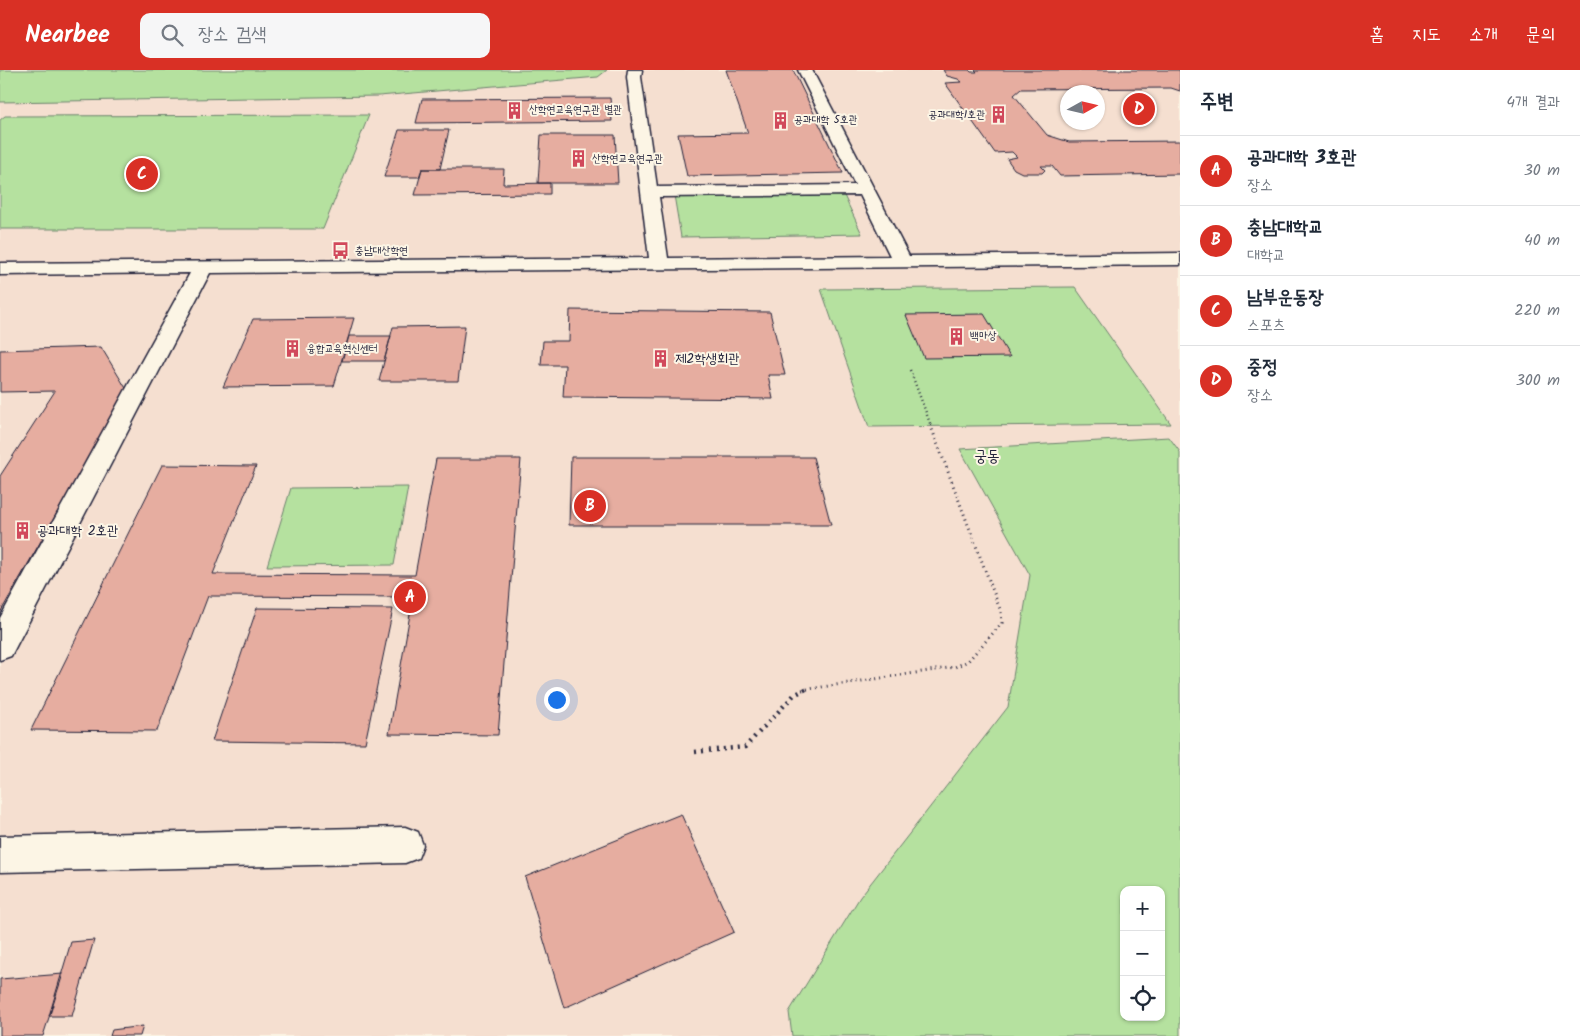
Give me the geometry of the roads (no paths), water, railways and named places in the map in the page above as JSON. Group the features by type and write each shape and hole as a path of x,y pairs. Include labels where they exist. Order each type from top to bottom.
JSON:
{"street":[{"path":"635,70 634,77 659,264"},
{"path":"805,70 902,261"},
{"path":"650,192 867,190"},
{"path":"0,270 1180,258"},
{"path":"0,648 203,268"},
{"path":"0,854 405,845"}],"place":[{"name":"중정","path":"1139,109"},
{"name":"산학연교육연구관 별관","path":"515,110"},
{"name":"공과대학1호관","path":"999,115"},
{"name":"공과대학 5호관","path":"780,120"},
{"name":"산학연교육연구관","path":"578,159"},
{"name":"남부운동장","path":"142,174"},
{"name":"충남대산학연","path":"341,251"},
{"name":"백마상","path":"956,336"},
{"name":"융합교육혁신센터","path":"293,349"},
{"name":"제2학생회관","path":"661,359"},
{"name":"충남대학교","path":"590,506"},
{"name":"공과대학 2호관","path":"23,531"},
{"name":"공과대학 3호관","path":"410,597"}],"district":[{"name":"궁동","path":"987,456"}]}
